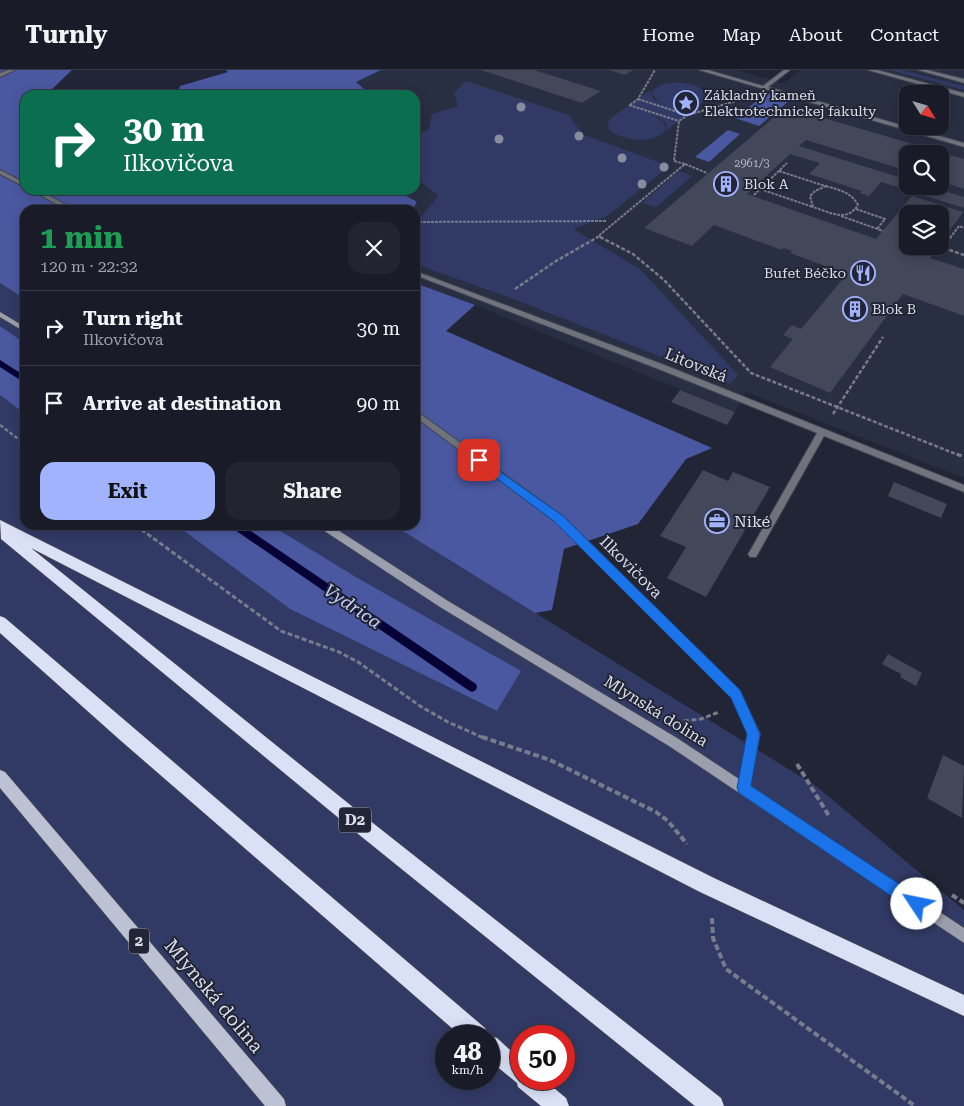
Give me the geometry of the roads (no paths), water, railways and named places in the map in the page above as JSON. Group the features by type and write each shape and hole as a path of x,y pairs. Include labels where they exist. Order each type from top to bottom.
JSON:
{"highway":[{"path":"0,525 707,885 964,1006"},
{"name":"D2","path":"0,530 215,708 506,943 713,1106"},
{"path":"0,623 464,1025"},
{"path":"500,1056 510,1064"},
{"path":"539,1090 558,1106"}],"main road":[{"path":"0,314 20,327"},
{"name":"Mlynská dolina","path":"331,530 444,604 674,742 964,936"},
{"name":"Mlynská dolina","path":"0,777 277,1106"}],"street":[{"path":"0,75 12,70"},
{"path":"702,70 964,145"},
{"path":"764,88 787,70"},
{"path":"871,70 964,95"},
{"path":"921,70 964,81"},
{"path":"0,172 20,182"},
{"path":"44,195 62,205"},
{"name":"Litovská","path":"420,275 964,488"},
{"name":"Ilkovičova","path":"420,417 559,519 736,694 754,734 744,788"},
{"path":"753,554 822,432"}],"waterway":[{"name":"Vydrica","path":"0,363 20,377"},
{"name":"Vydrica","path":"242,530 472,687"}],"place":[{"name":"Základný kameň Elektrotechnickej fakulty","path":"686,103"},
{"name":"Blok A","path":"726,184"},
{"name":"Bufet Béčko","path":"863,273"},
{"name":"Blok B","path":"855,309"},
{"name":"Niké","path":"717,521"}]}
